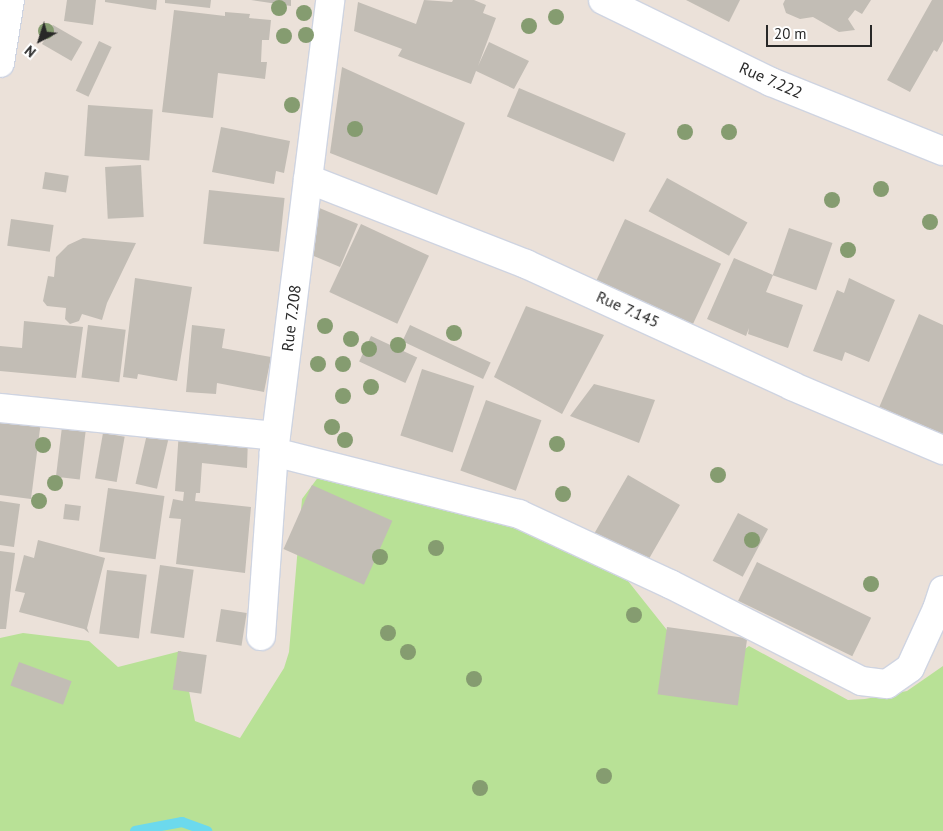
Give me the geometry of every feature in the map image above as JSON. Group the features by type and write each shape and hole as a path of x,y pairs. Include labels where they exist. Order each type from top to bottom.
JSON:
{"street":[{"path":"0,63 10,0"},
{"name":"Rue 7.208","path":"261,636 275,444 330,0"},
{"name":"Rue 7.222","path":"603,0 771,82 943,151"},
{"name":"Rue 7.145","path":"308,179 526,264 792,386 943,450"},
{"path":"0,408 275,444 519,514 670,584 861,682 887,684 910,668 937,609 943,590"}],"green space":[{"path":"322,472 495,519 628,581 686,654 722,665 749,646 848,700 865,699 907,691 943,666 943,831 0,831 0,638 23,633 89,641 118,667 181,651 195,721 240,738 284,668 289,652 302,499"}],"building":[{"path":"67,0 96,0 93,25 64,21"},
{"path":"105,0 157,0 156,10 105,2"},
{"path":"165,0 211,0 210,8 165,3"},
{"path":"251,0 291,0 291,6"},
{"path":"424,0 452,2 453,0 474,0 486,5 483,13 496,18 478,66 489,42 529,61 514,89 476,71 471,84 398,56 402,49 354,31 358,2 416,24"},
{"path":"686,0 740,0 729,22"},
{"path":"785,0 871,0 862,14 855,10 848,19 855,30 839,32 813,17 800,19 786,13 783,4"},
{"path":"932,0 943,0 943,41 937,52 934,50 910,92 887,80"},
{"path":"174,10 225,16 225,12 250,14 249,18 271,20 269,40 262,40 261,62 267,62 265,79 218,73 213,118 162,112"},
{"path":"53,25 82,42 71,61 42,44"},
{"path":"99,41 112,47 88,97 76,91"},
{"path":"342,67 465,123 437,195 330,153"},
{"path":"519,88 626,133 614,162 507,117"},
{"path":"88,105 153,110 149,160 84,156"},
{"path":"221,127 290,141 284,173 276,171 274,184 212,172"},
{"path":"141,165 144,217 108,219 105,167"},
{"path":"45,172 69,176 66,193 42,189"},
{"path":"667,178 747,223 729,256 649,211"},
{"path":"209,190 285,198 279,252 203,244"},
{"path":"317,207 358,224 340,267 309,254"},
{"path":"11,219 54,225 50,252 7,246"},
{"path":"625,219 721,264 689,332 593,287"},
{"path":"361,224 429,256 397,324 329,292"},
{"path":"789,228 832,243 816,290 773,275"},
{"path":"83,238 136,243 107,303 102,320 82,314 79,321 70,324 65,319 66,308 47,306 43,301 48,276 54,277 56,257 68,245"},
{"path":"734,258 773,275 766,292 803,305 788,348 748,334 749,328 746,336 707,319"},
{"path":"135,278 192,287 177,381 138,374 137,379 123,377"},
{"path":"849,278 895,300 869,362 845,352 842,361 813,351 837,290 844,293"},
{"path":"526,306 604,335 562,414 494,377"},
{"path":"919,314 943,325 943,438 878,410"},
{"path":"24,321 83,327 76,378 0,371 0,346 22,348"},
{"path":"88,325 126,330 119,382 82,378"},
{"path":"192,325 225,329 222,348 271,357 264,392 217,383 216,394 186,392"},
{"path":"410,325 491,363 483,379 402,341"},
{"path":"371,336 417,358 405,383 359,361"},
{"path":"422,369 474,386 453,453 400,436"},
{"path":"594,384 655,400 639,443 570,416"},
{"path":"486,400 541,420 516,491 460,470"},
{"path":"0,415 41,421 31,499 0,495"},
{"path":"62,427 86,430 80,480 56,477"},
{"path":"179,430 248,438 247,468 202,463 200,493 196,493 195,501 251,507 245,573 176,564 181,519 169,518 173,499 183,501 184,492 175,491"},
{"path":"103,433 125,437 117,482 95,478"},
{"path":"147,434 168,439 157,489 136,484"},
{"path":"628,475 680,505 646,564 594,534"},
{"path":"312,485 392,521 364,585 284,549"},
{"path":"108,488 164,496 156,559 99,551"},
{"path":"0,501 20,504 14,547 0,545"},
{"path":"65,504 81,506 79,521 63,519"},
{"path":"738,513 768,529 743,577 713,561"},
{"path":"38,540 105,558 87,628 89,633 84,629 19,612 25,593 15,591 24,555 34,558"},
{"path":"0,551 15,553 6,629 0,629"},
{"path":"757,562 871,618 852,656 738,601"},
{"path":"160,565 194,570 184,638 150,633"},
{"path":"107,570 147,575 139,638 99,634"},
{"path":"221,609 247,613 242,646 216,642"},
{"path":"667,627 747,638 738,706 658,694"},
{"path":"178,651 207,655 201,694 173,690"},
{"path":"19,662 72,681 63,705 10,685"}],"waterway":[{"path":"135,831 182,822 207,831"}]}
